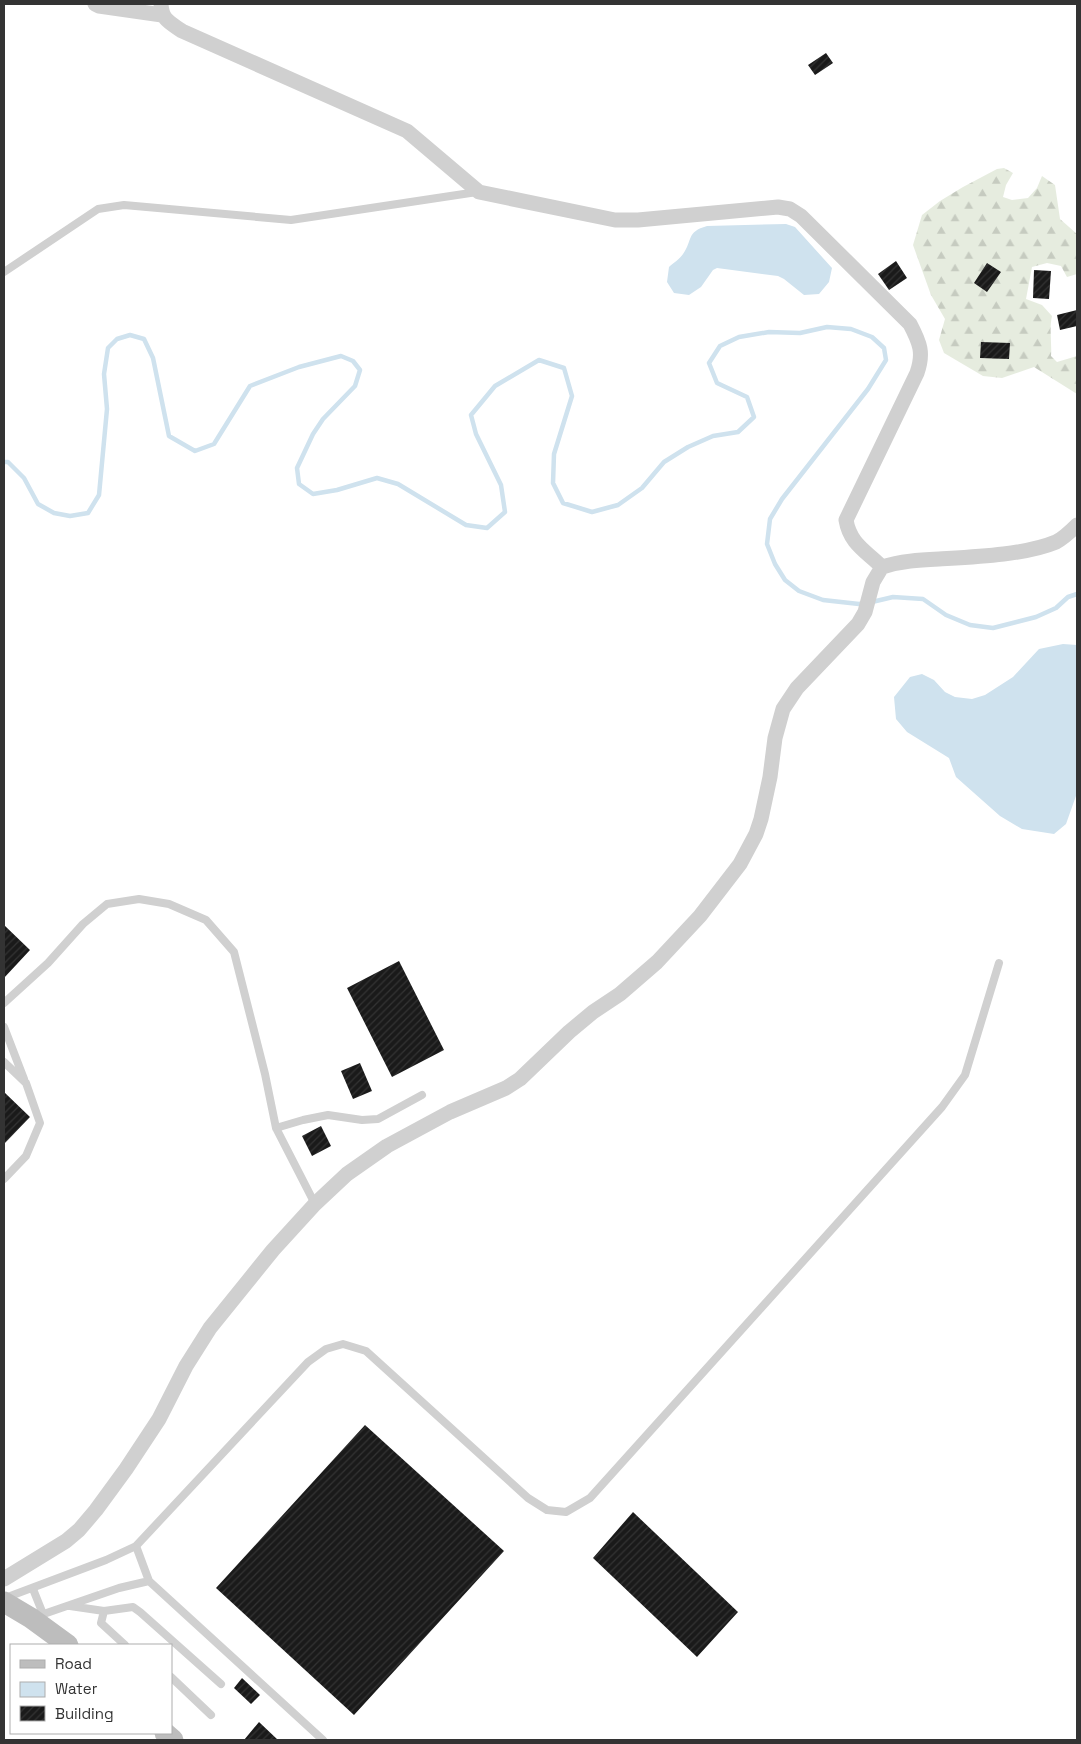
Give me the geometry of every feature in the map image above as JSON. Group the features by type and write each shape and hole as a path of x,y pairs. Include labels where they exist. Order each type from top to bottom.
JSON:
{"main road":[{"path":"4,1602 37,1616 67,1644"}],"street":[{"path":"95,4 99,6 162,10 168,22 182,30 407,131 479,192 615,220 638,220 778,207 790,210 801,216 910,324 920,349 922,360 917,373 846,520 852,539 882,567"},
{"path":"4,1579 66,1541 79,1530 96,1510 126,1469 158,1419 186,1366 210,1328 260,1265 315,1204 347,1174 387,1146 450,1112 506,1088 520,1078 569,1032 645,973 694,923 740,864 756,834 767,794 775,738 782,709 797,688 849,635 865,612 873,582 882,567 898,562 983,556 1024,550 1057,542 1077,525"}],"lane":[{"path":"4,272 98,209 124,205 291,220 479,192"},
{"path":"4,1003 48,963 83,924 107,904 139,899 169,904 206,920 234,952 265,1074 276,1128 315,1204"},
{"path":"4,1598 33,1589 136,1546 308,1362 326,1349 343,1344 366,1351 528,1498 547,1510 566,1512 590,1498 942,1106 965,1075 999,963"},
{"path":"4,1027 40,1123 26,1156 4,1179"},
{"path":"4,1062 26,1083"},
{"path":"276,1128 328,1115 362,1120 378,1119 422,1096"},
{"path":"136,1546 149,1581 323,1740"},
{"path":"33,1589 37,1616 119,1588 149,1581"},
{"path":"68,1606 104,1610 133,1607 220,1684"},
{"path":"104,1610 101,1623 124,1644"},
{"path":"172,1678 212,1715"}],"green space":[{"path":"1004,168 1013,173 1006,185 1003,197 1012,200 1028,198 1037,188 1042,176 1055,185 1060,219 1077,234 1077,274 1067,277 1061,266 1047,263 1032,267 1026,299 1042,305 1052,316 1051,356 1057,362 1077,356 1077,394 1034,367 1002,378 983,376 944,353 939,340 945,319 931,295 913,245 922,215 963,187 997,169"}],"water":[{"path":"786,224 795,227 832,268 829,282 819,294 804,295 778,276 717,268 713,270 701,287 689,295 674,293 667,282 669,267 682,256 691,237 700,228 707,226"},
{"path":"1063,644 1077,645 1077,793 1066,824 1054,834 1022,829 1000,816 956,777 949,758 907,732 896,719 894,697 910,677 922,674 934,680 945,692 955,697 972,699 985,695 1013,677 1039,649"}],"building":[{"path":"826,53 833,63 815,75 808,65"},
{"path":"896,261 907,278 889,290 878,274"},
{"path":"987,263 1001,272 987,292 974,283"},
{"path":"1034,270 1051,271 1049,299 1033,298"},
{"path":"1077,310 1077,326 1060,330 1057,315"},
{"path":"981,342 1010,343 1009,359 980,358"},
{"path":"4,925 30,950 4,978"},
{"path":"399,961 444,1050 392,1077 347,988"},
{"path":"360,1063 372,1091 353,1099 341,1071"},
{"path":"4,1092 30,1117 4,1144"},
{"path":"321,1126 331,1146 312,1156 302,1136"},
{"path":"365,1425 504,1551 354,1715 216,1588"},
{"path":"633,1512 738,1612 697,1657 593,1558"},
{"path":"242,1678 260,1695 251,1704 234,1688"},
{"path":"259,1722 278,1740 244,1740"}],"waterway":[{"path":"4,462 8,462 24,478 38,504 54,513 70,516 88,513 99,495 107,409 104,374 108,348 117,339 130,335 144,339 153,358 169,436 195,451 214,444 250,386 299,367 341,356 353,361 360,370 355,386 323,419 313,434 297,468 299,484 313,494 337,490 377,478 398,484 466,525 487,528 505,512 501,485 476,434 471,415 495,386 539,360 564,368 572,396 554,454 553,483 563,503 592,512 618,505 642,488 664,462 688,447 713,436 738,432 754,417 747,397 717,383 709,363 720,346 739,337 769,332 800,333 827,327 851,329 872,337 884,348 886,360 868,389 782,499 770,519 767,544 775,564 785,580 799,591 823,600 864,603"},
{"path":"872,602 893,597 923,599 946,615 970,625 993,628 1036,617 1056,608 1068,597 1077,594"}]}
